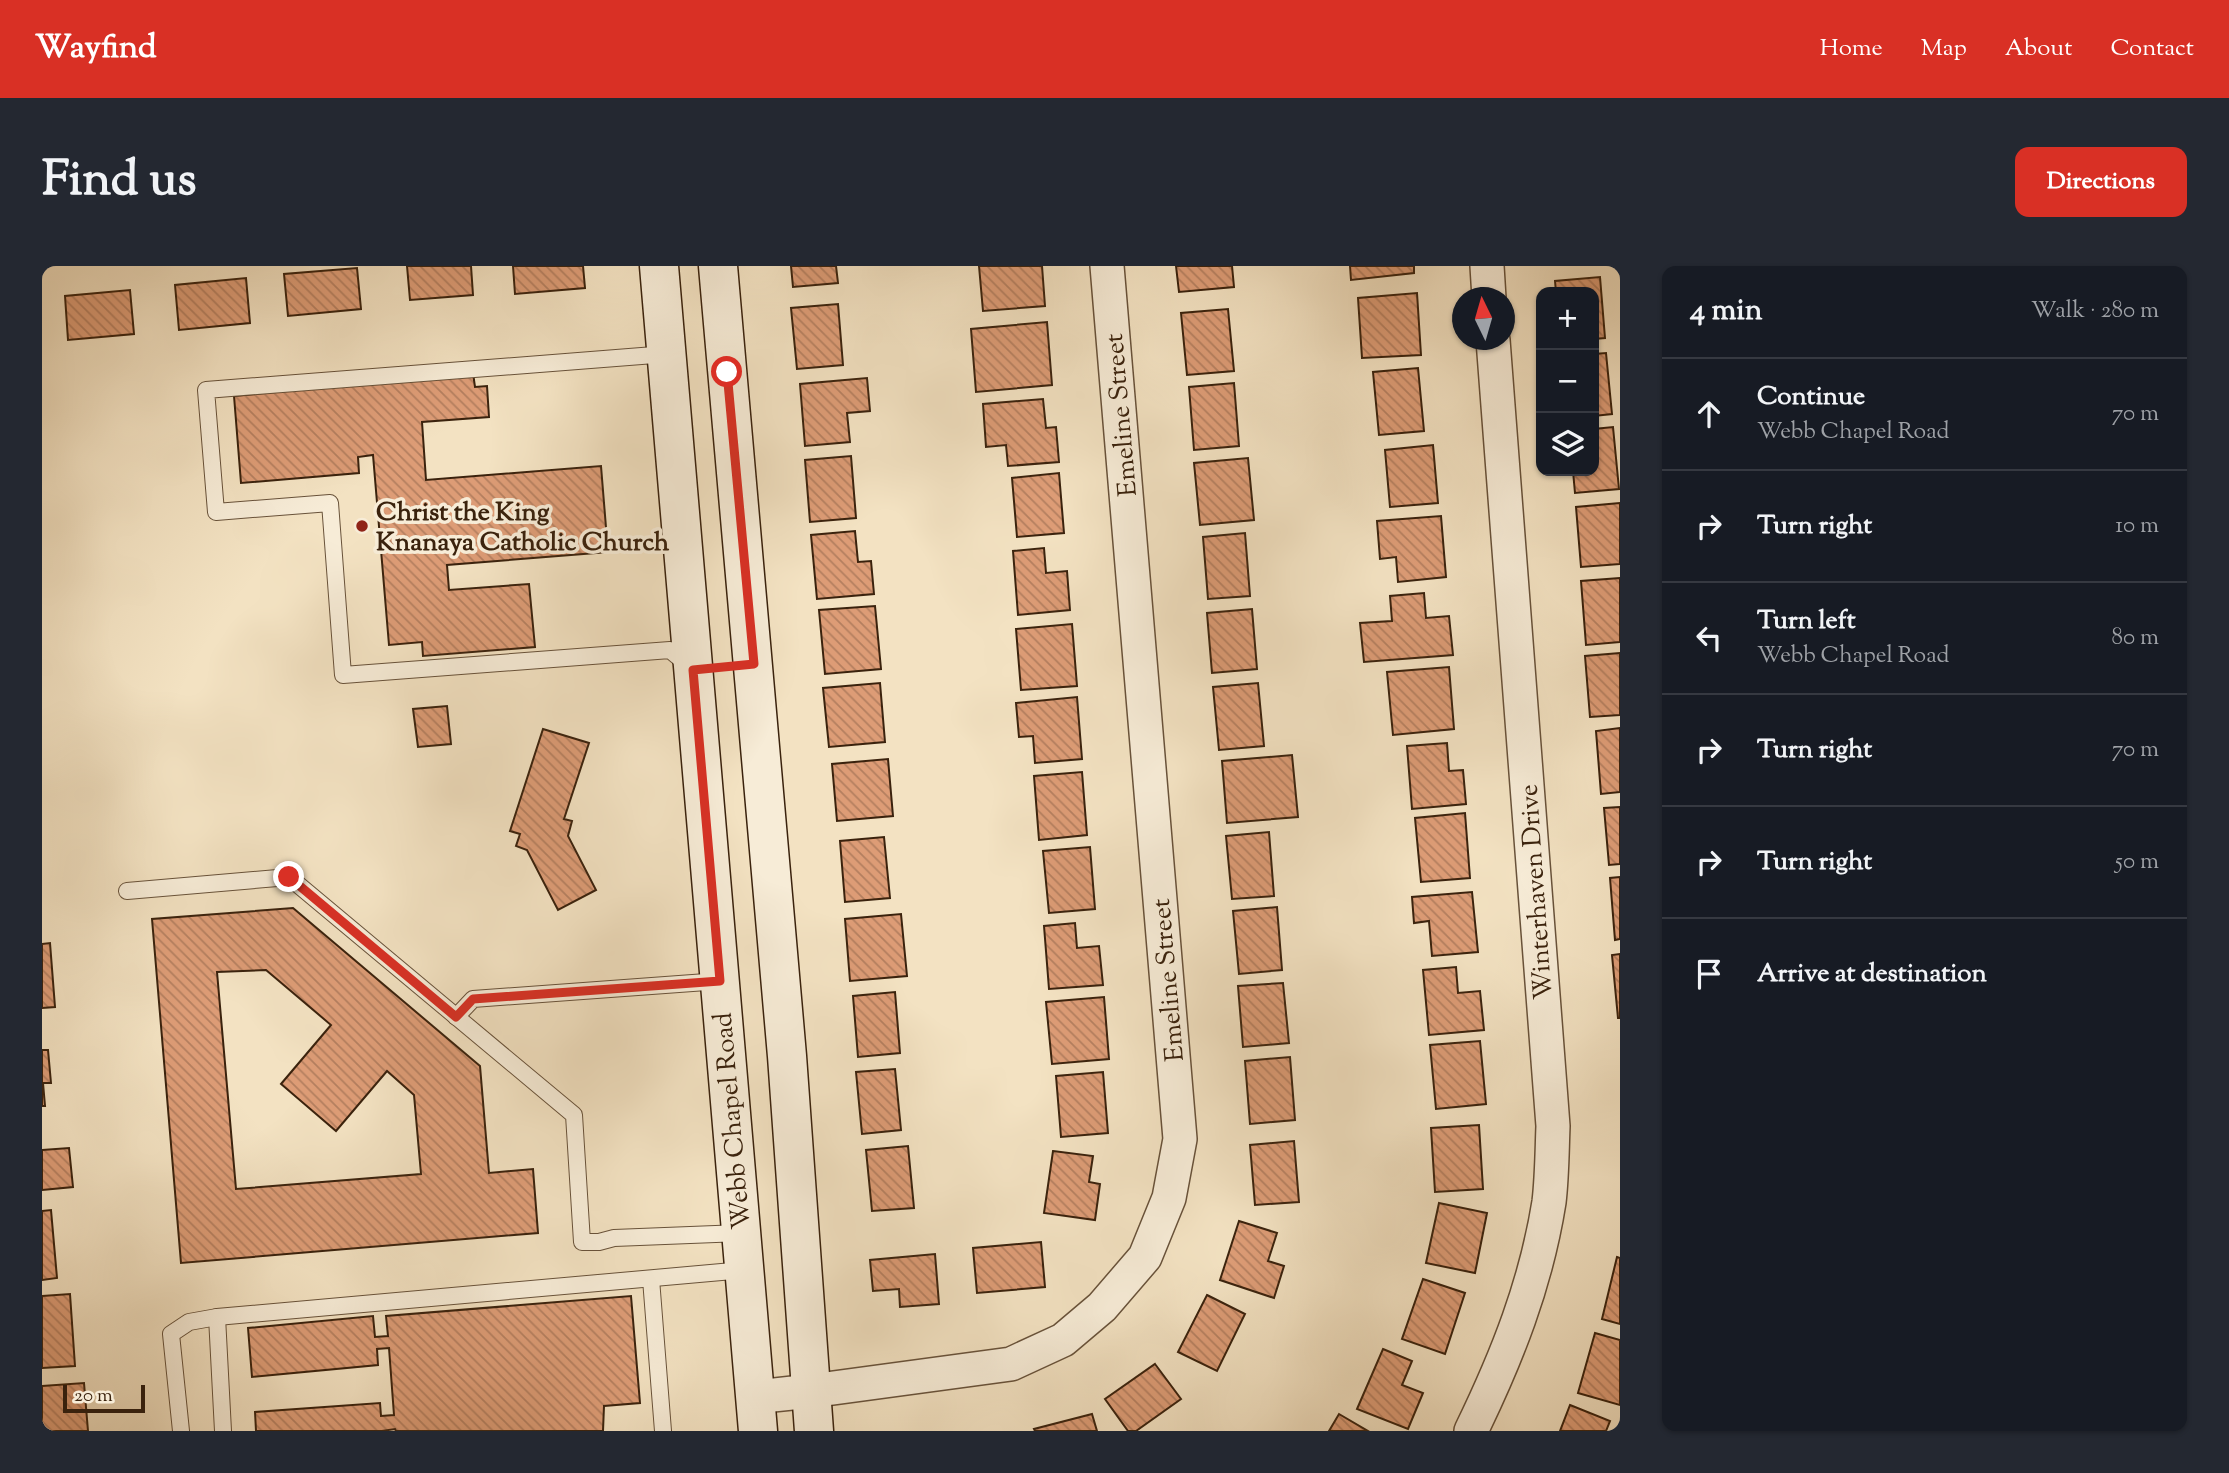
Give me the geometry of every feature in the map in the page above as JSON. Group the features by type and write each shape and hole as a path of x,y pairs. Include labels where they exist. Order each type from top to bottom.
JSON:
{"main road":[{"name":"Webb Chapel Road","path":"659,266 756,1414"},
{"path":"718,266 754,664 814,1431"},
{"path":"693,670 754,664"},
{"path":"742,1251 799,1228"}],"street":[{"name":"Emeline Street","path":"756,1414 811,1391 1011,1364 1063,1340 1102,1307 1145,1257 1169,1198 1180,1139 1107,266"},
{"path":"1487,266 1488,287"},
{"name":"Winterhaven Drive","path":"1471,1431 1500,1371 1527,1301 1549,1201 1553,1126 1494,350"}],"lane":[{"path":"667,354 206,390 216,512 330,503 343,675 670,650 693,670"},
{"path":"127,891 289,877 574,1115 582,1242 599,1242 614,1238 742,1251"},
{"path":"456,1017 473,999 720,981"},
{"path":"181,1431 171,1334 189,1322 217,1317 651,1279 742,1251"},
{"path":"651,1279 663,1431"},
{"path":"217,1317 223,1431"}],"building":[{"path":"407,266 471,266 473,295 410,300"},
{"path":"513,266 583,266 585,288 515,294"},
{"path":"791,266 836,266 838,283 793,287"},
{"path":"979,266 1042,266 1045,306 983,311"},
{"path":"1176,266 1232,266 1234,287 1179,292"},
{"path":"1350,266 1414,266 1414,273 1351,280"},
{"path":"357,268 361,309 288,316 284,274"},
{"path":"1600,277 1605,338 1599,339 1599,287 1556,287 1555,281"},
{"path":"246,278 250,323 179,330 175,285"},
{"path":"130,290 134,334 68,340 65,296"},
{"path":"1417,293 1421,355 1362,358 1358,298"},
{"path":"838,304 843,365 797,369 791,308"},
{"path":"1228,309 1234,371 1187,375 1181,313"},
{"path":"1047,322 1052,385 976,392 971,329"},
{"path":"1606,353 1612,414 1599,415 1599,413 1599,354"},
{"path":"1418,368 1424,431 1379,435 1373,372"},
{"path":"473,373 475,387 487,386 489,417 422,422 426,480 601,466 608,552 447,565 449,590 529,584 535,647 423,656 422,642 389,645 373,455 358,457 359,473 241,483 234,396"},
{"path":"867,378 870,411 847,413 850,442 805,446 800,384"},
{"path":"1234,383 1239,446 1194,450 1189,387"},
{"path":"1043,399 1046,428 1056,427 1059,462 1008,466 1006,445 986,447 983,404"},
{"path":"1613,427 1619,489 1575,493 1573,476 1599,476 1599,428"},
{"path":"1433,445 1438,503 1390,507 1385,450"},
{"path":"851,456 856,518 810,522 805,460"},
{"path":"1248,458 1254,520 1200,525 1194,463"},
{"path":"1059,473 1064,533 1017,537 1012,478"},
{"path":"1620,503 1620,564 1581,567 1576,507"},
{"path":"1441,516 1446,577 1398,582 1396,557 1380,559 1377,521"},
{"path":"855,531 858,562 871,561 874,594 817,599 811,535"},
{"path":"1245,533 1250,596 1208,599 1203,537"},
{"path":"1044,548 1046,573 1067,571 1070,610 1018,615 1013,551"},
{"path":"1620,578 1620,642 1586,645 1581,581"},
{"path":"1424,593 1426,618 1449,616 1453,655 1364,662 1360,623 1392,621 1390,596"},
{"path":"875,606 881,669 825,674 819,610"},
{"path":"1252,609 1257,669 1212,673 1207,613"},
{"path":"1072,624 1077,686 1021,690 1016,629"},
{"path":"1620,653 1620,715 1590,717 1585,656"},
{"path":"1449,667 1454,729 1393,735 1387,672"},
{"path":"880,683 885,742 829,747 823,688"},
{"path":"1258,683 1264,746 1219,750 1213,687"},
{"path":"1077,697 1082,759 1035,763 1033,736 1019,737 1016,703"},
{"path":"447,706 451,744 418,747 413,709"},
{"path":"1620,728 1620,792 1601,794 1596,731"},
{"path":"543,729 589,743 564,819 572,821 568,836 596,890 558,910 527,850 516,846 520,834 510,831"},
{"path":"1447,743 1449,771 1463,770 1466,804 1412,809 1407,746"},
{"path":"1292,755 1298,817 1227,823 1222,761"},
{"path":"888,759 893,816 837,821 832,764"},
{"path":"1082,772 1087,835 1039,840 1034,776"},
{"path":"1620,807 1620,864 1609,865 1604,808"},
{"path":"1465,813 1470,878 1421,882 1415,818"},
{"path":"1269,832 1274,896 1232,899 1226,836"},
{"path":"884,837 890,898 845,902 840,841"},
{"path":"1090,847 1095,909 1049,913 1043,851"},
{"path":"1620,877 1620,939 1615,940 1610,878"},
{"path":"1472,892 1478,952 1432,956 1429,921 1414,923 1412,897"},
{"path":"1277,907 1282,970 1239,974 1233,911"},
{"path":"293,908 480,1066 489,1173 533,1169 538,1233 181,1263 152,919","holes":["266,970 331,1025 281,1084 336,1131 387,1071 414,1095 421,1174 236,1189 217,972"]},
{"path":"901,914 907,976 850,981 845,919"},
{"path":"1075,923 1077,948 1099,946 1103,985 1049,989 1044,926"},
{"path":"50,943 55,1007 42,1008 42,944"},
{"path":"1620,954 1620,1018 1618,1018 1612,955"},
{"path":"1456,967 1458,993 1480,991 1484,1030 1429,1035 1423,970"},
{"path":"1283,983 1289,1043 1243,1047 1238,986"},
{"path":"895,992 900,1053 858,1057 853,996"},
{"path":"1104,997 1109,1059 1052,1064 1046,1002"},
{"path":"1480,1041 1486,1104 1436,1109 1430,1045"},
{"path":"42,1050 48,1050 51,1083 43,1083 45,1106 42,1106"},
{"path":"1290,1057 1295,1120 1250,1124 1245,1061"},
{"path":"895,1069 901,1130 862,1134 856,1072"},
{"path":"1103,1072 1108,1133 1061,1137 1056,1076"},
{"path":"1479,1125 1483,1189 1435,1192 1431,1128"},
{"path":"1294,1141 1299,1202 1255,1205 1250,1145"},
{"path":"908,1146 914,1208 872,1211 866,1150"},
{"path":"69,1148 73,1187 42,1190 42,1150"},
{"path":"1053,1151 1093,1156 1089,1182 1100,1184 1095,1220 1044,1213"},
{"path":"1439,1203 1487,1213 1475,1273 1426,1263"},
{"path":"51,1210 57,1278 42,1280 42,1211"},
{"path":"1239,1221 1277,1233 1268,1261 1284,1266 1274,1298 1220,1280"},
{"path":"1041,1242 1045,1287 977,1293 973,1248"},
{"path":"935,1254 939,1304 900,1307 899,1289 873,1291 870,1260"},
{"path":"1617,1257 1620,1258 1620,1324 1602,1319"},
{"path":"1423,1279 1465,1293 1445,1354 1402,1339"},
{"path":"70,1294 75,1366 42,1368 42,1296"},
{"path":"1207,1295 1245,1314 1217,1371 1178,1352"},
{"path":"631,1296 640,1403 604,1406 603,1431 256,1431 255,1412 380,1403 381,1416 394,1415 389,1348 377,1349 378,1365 252,1377 248,1328 373,1316 375,1337 388,1336 386,1316"},
{"path":"1595,1333 1620,1340 1620,1405 1578,1393"},
{"path":"1383,1349 1412,1361 1402,1385 1423,1393 1408,1429 1357,1409"},
{"path":"1155,1364 1181,1399 1136,1431 1128,1431 1105,1399"},
{"path":"84,1383 88,1431 42,1431 42,1386"},
{"path":"1570,1405 1610,1421 1606,1431 1560,1431"},
{"path":"1092,1414 1097,1431 1034,1429"},
{"path":"1339,1414 1368,1431 1329,1431"}],"place":[{"name":"Christ the King Knanaya Catholic Church","path":"362,526"}],"route":[{"path":"289,877 456,1017 473,999 720,981 693,670 754,664 727,372"}]}
